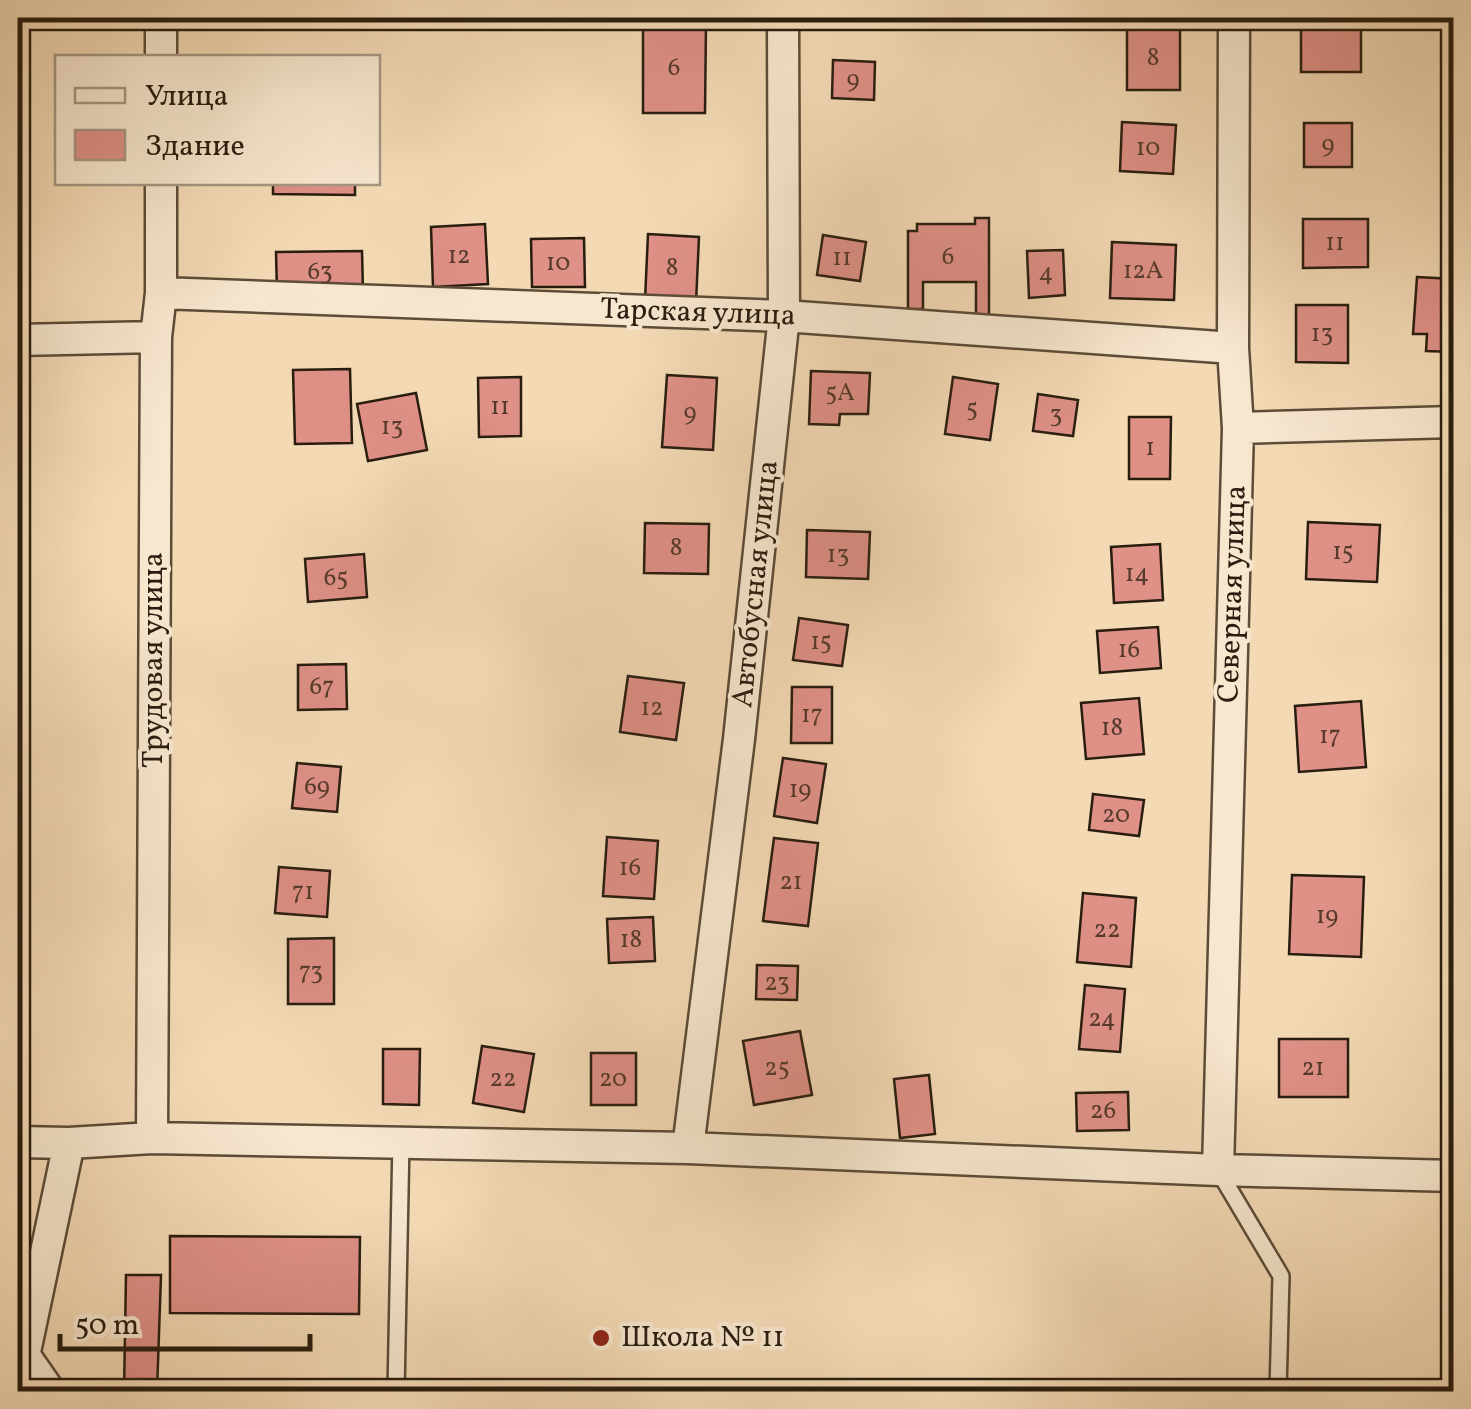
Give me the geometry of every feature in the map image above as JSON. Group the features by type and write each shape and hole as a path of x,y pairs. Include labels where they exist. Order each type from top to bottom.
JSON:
{"street":[{"path":"160,18 161,55"},
{"name":"Автобусная улица","path":"688,1148 739,738 784,316 783,18"},
{"name":"Северная улица","path":"1218,1170 1238,428 1233,348 1234,18"},
{"name":"Трудовая улица","path":"152,1138 156,337 161,293 161,185"},
{"name":"Тарская улица","path":"161,293 784,316 1233,348"},
{"path":"18,340 156,337"},
{"path":"1238,428 1454,422"},
{"path":"18,1142 152,1138 688,1148 1454,1176"},
{"path":"50,1392 21,1370 68,1143"}],"lane":[{"path":"396,1392 400,1142"},
{"path":"1218,1170 1280,1276 1278,1392"}],"building":[{"path":"820,18 884,18 884,23 820,22"},
{"path":"643,23 706,23 705,113 643,113"},
{"path":"1127,26 1180,26 1180,90 1127,90"},
{"path":"1301,26 1361,26 1361,72 1301,72"},
{"path":"833,60 875,62 874,100 832,98"},
{"path":"1122,122 1176,125 1173,174 1120,171"},
{"path":"1304,123 1352,123 1352,167 1304,167"},
{"path":"273,185 355,185 355,195 273,194"},
{"path":"975,218 989,218 989,315 976,315 976,282 923,282 923,309 908,309 908,231 917,231 917,224 975,224"},
{"path":"1303,219 1368,219 1368,267 1303,268"},
{"path":"485,224 488,284 433,287 431,227"},
{"path":"648,234 699,237 696,303 645,300"},
{"path":"823,235 866,242 860,281 817,275"},
{"path":"584,238 585,287 532,287 531,239"},
{"path":"1112,242 1176,245 1174,300 1110,298"},
{"path":"1063,250 1065,295 1029,298 1027,251"},
{"path":"362,251 363,291 277,293 276,252"},
{"path":"1417,277 1454,279 1454,352 1426,351 1427,334 1413,334"},
{"path":"1296,305 1348,305 1348,363 1296,362"},
{"path":"350,369 352,443 295,444 293,370"},
{"path":"811,371 870,373 868,414 840,414 839,425 809,424"},
{"path":"667,375 717,378 713,450 662,447"},
{"path":"521,377 521,436 479,437 478,378"},
{"path":"953,377 998,384 990,440 945,434"},
{"path":"416,393 427,450 368,461 357,404"},
{"path":"1038,394 1078,400 1073,436 1033,431"},
{"path":"18,412 22,412 26,471 18,472"},
{"path":"1129,417 1171,417 1170,479 1129,479"},
{"path":"1308,522 1380,525 1377,582 1306,579"},
{"path":"645,523 709,524 708,574 644,573"},
{"path":"807,530 870,532 868,579 806,577"},
{"path":"1160,544 1163,600 1114,603 1111,547"},
{"path":"364,554 367,597 308,602 305,559"},
{"path":"799,618 848,625 842,666 793,660"},
{"path":"1158,627 1161,668 1100,673 1097,631"},
{"path":"346,664 347,709 298,710 298,665"},
{"path":"628,676 684,683 676,740 620,732"},
{"path":"792,687 832,687 832,743 791,743"},
{"path":"1139,698 1144,754 1086,759 1081,703"},
{"path":"1361,701 1366,767 1299,772 1295,706"},
{"path":"783,758 826,764 817,823 774,816"},
{"path":"297,763 341,767 337,812 292,808"},
{"path":"1093,794 1144,800 1139,836 1089,830"},
{"path":"24,831 28,885 18,885 18,832"},
{"path":"607,837 658,841 654,899 603,896"},
{"path":"774,838 818,843 808,926 763,921"},
{"path":"279,867 330,871 327,917 275,913"},
{"path":"1292,875 1364,877 1361,957 1289,954"},
{"path":"1083,893 1136,898 1131,967 1077,962"},
{"path":"653,917 655,961 609,963 607,919"},
{"path":"334,938 334,1004 288,1004 288,939"},
{"path":"757,965 798,966 797,1000 756,999"},
{"path":"1085,985 1125,989 1120,1052 1079,1049"},
{"path":"800,1031 812,1095 754,1105 743,1041"},
{"path":"1279,1039 1348,1039 1348,1097 1279,1097"},
{"path":"482,1046 534,1054 524,1112 473,1103"},
{"path":"383,1049 420,1049 419,1105 383,1104"},
{"path":"591,1053 636,1053 636,1105 591,1105"},
{"path":"22,1071 27,1126 18,1127 18,1072"},
{"path":"929,1075 935,1134 900,1138 894,1079"},
{"path":"1128,1092 1129,1130 1077,1131 1076,1093"},
{"path":"170,1236 360,1237 359,1314 170,1313"},
{"path":"126,1275 161,1275 157,1392 124,1392"}],"place":[{"name":"Школа № 11","path":"601,1338"}]}
